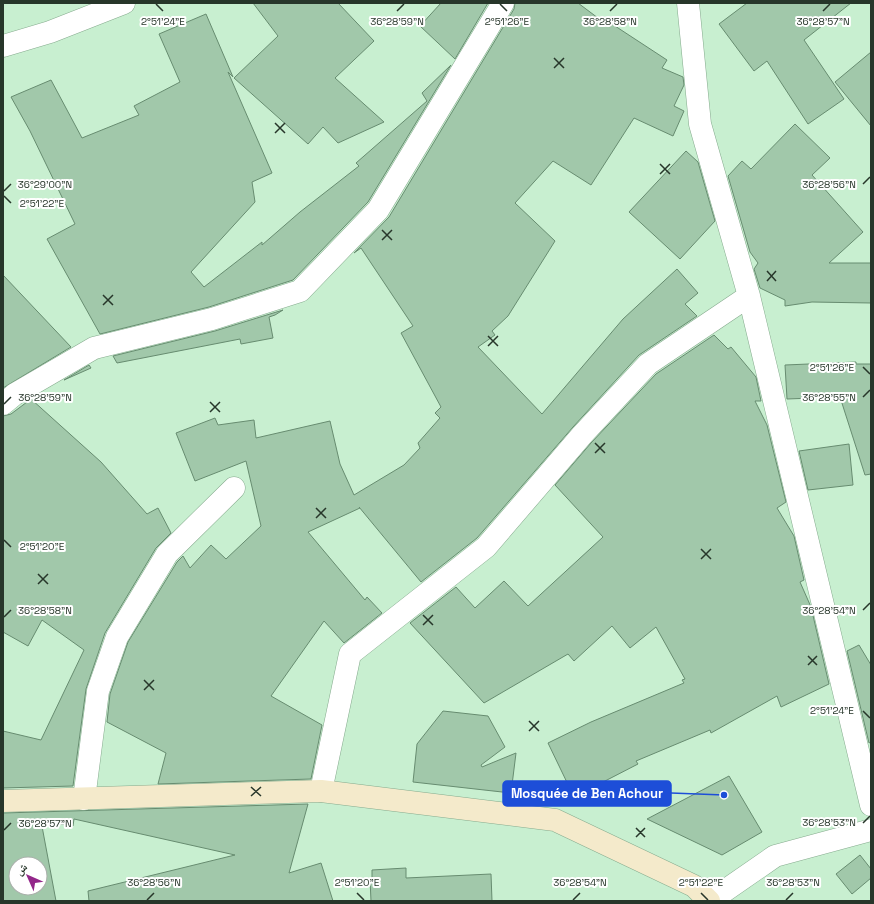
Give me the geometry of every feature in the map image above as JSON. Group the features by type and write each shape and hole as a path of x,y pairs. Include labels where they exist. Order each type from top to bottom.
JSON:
{"street":[{"path":"3,46 50,32 124,3"},
{"path":"3,404 15,394 94,348 212,319 300,291 378,210 503,3"},
{"path":"688,3 700,124 749,296 871,805"},
{"path":"321,791 350,654 486,547 582,435 648,364 749,296"},
{"path":"84,799 98,691 117,637 167,554 234,488"},
{"path":"3,801 321,791 555,820 694,886 709,901 775,856 871,830"}],"building":[{"path":"253,3 338,3 374,41 335,78 384,122 338,143 323,127 308,144 234,78 278,36"},
{"path":"441,3 488,3 455,59 420,26"},
{"path":"515,3 578,3 610,27 612,24 667,60 662,68 683,77 684,85 674,106 684,111 673,136 634,118 591,185 553,161 515,203 555,241 508,316 492,331 495,335 478,347 542,414 623,319 677,269 698,293 685,304 697,316 639,355 573,427 477,538 421,582 360,508 308,532 365,600 367,597 382,613 344,643 324,621 271,696 322,725 311,779 158,784 166,753 107,722 110,694 128,642 177,562 183,556 190,568 211,545 226,559 261,526 246,461 195,481 176,433 215,418 218,425 254,420 256,438 330,421 340,464 354,495 404,465 420,448 418,443 440,418 435,413 441,407 401,333 413,326 361,248 354,253 389,217 514,9"},
{"path":"747,3 851,3 804,40 844,99 808,124 767,61 754,71 719,24"},
{"path":"206,14 233,77 228,72 272,173 252,182 255,202 191,272 204,287 262,242 262,245 300,212 359,166 356,163 427,101 422,93 451,65 368,202 293,280 209,307 100,334 47,239 75,224 30,131 11,97 51,80 82,138 139,115 134,106 180,82 159,34"},
{"path":"871,52 871,126 835,82"},
{"path":"795,124 830,158 812,175 863,232 829,263 871,263 871,303 812,302 785,306 785,300 760,288 754,269 758,263 750,252 728,176 742,161 751,169"},
{"path":"686,151 698,162 715,221 680,259 629,212"},
{"path":"3,275 71,347 3,388"},
{"path":"283,310 269,317 273,338 241,344 240,339 117,363 113,356 215,331"},
{"path":"714,335 728,349 731,347 756,377 761,401 755,401 767,425 786,502 777,508 794,536 804,580 800,582 811,607 829,684 781,707 777,696 711,733 710,730 636,761 638,764 574,797 548,743 591,722 684,683 682,680 685,679 656,627 630,648 612,626 574,661 568,654 484,703 410,623 456,587 475,608 504,581 528,606 603,537 555,485 591,443 656,374"},
{"path":"856,362 856,364 871,364 871,474 865,475 840,397 787,399 785,365"},
{"path":"89,365 91,368 64,380"},
{"path":"31,399 101,462 147,514 158,508 171,533 156,548 105,633 86,689 73,786 3,788 3,731 41,740 84,650 42,620 28,646 3,632 3,416 11,414"},
{"path":"849,444 853,485 808,490 799,451"},
{"path":"859,645 871,665 871,742 869,743 847,651"},
{"path":"443,711 488,716 505,747 481,765 482,767 516,753 511,793 413,782 417,744"},
{"path":"729,776 762,832 722,855 647,819"},
{"path":"308,804 289,873 321,863 333,901 89,901 88,891 235,855 74,819 73,826 41,821 48,856 8,856 8,896 48,896 48,858 56,901 3,901 3,813"},
{"path":"860,855 871,869 871,878 852,894 836,874"},
{"path":"406,868 406,878 491,874 492,901 371,901 370,879 372,879 372,870"}],"place":[{"name":"Mosquée de Ben Achour","path":"724,795"}]}
